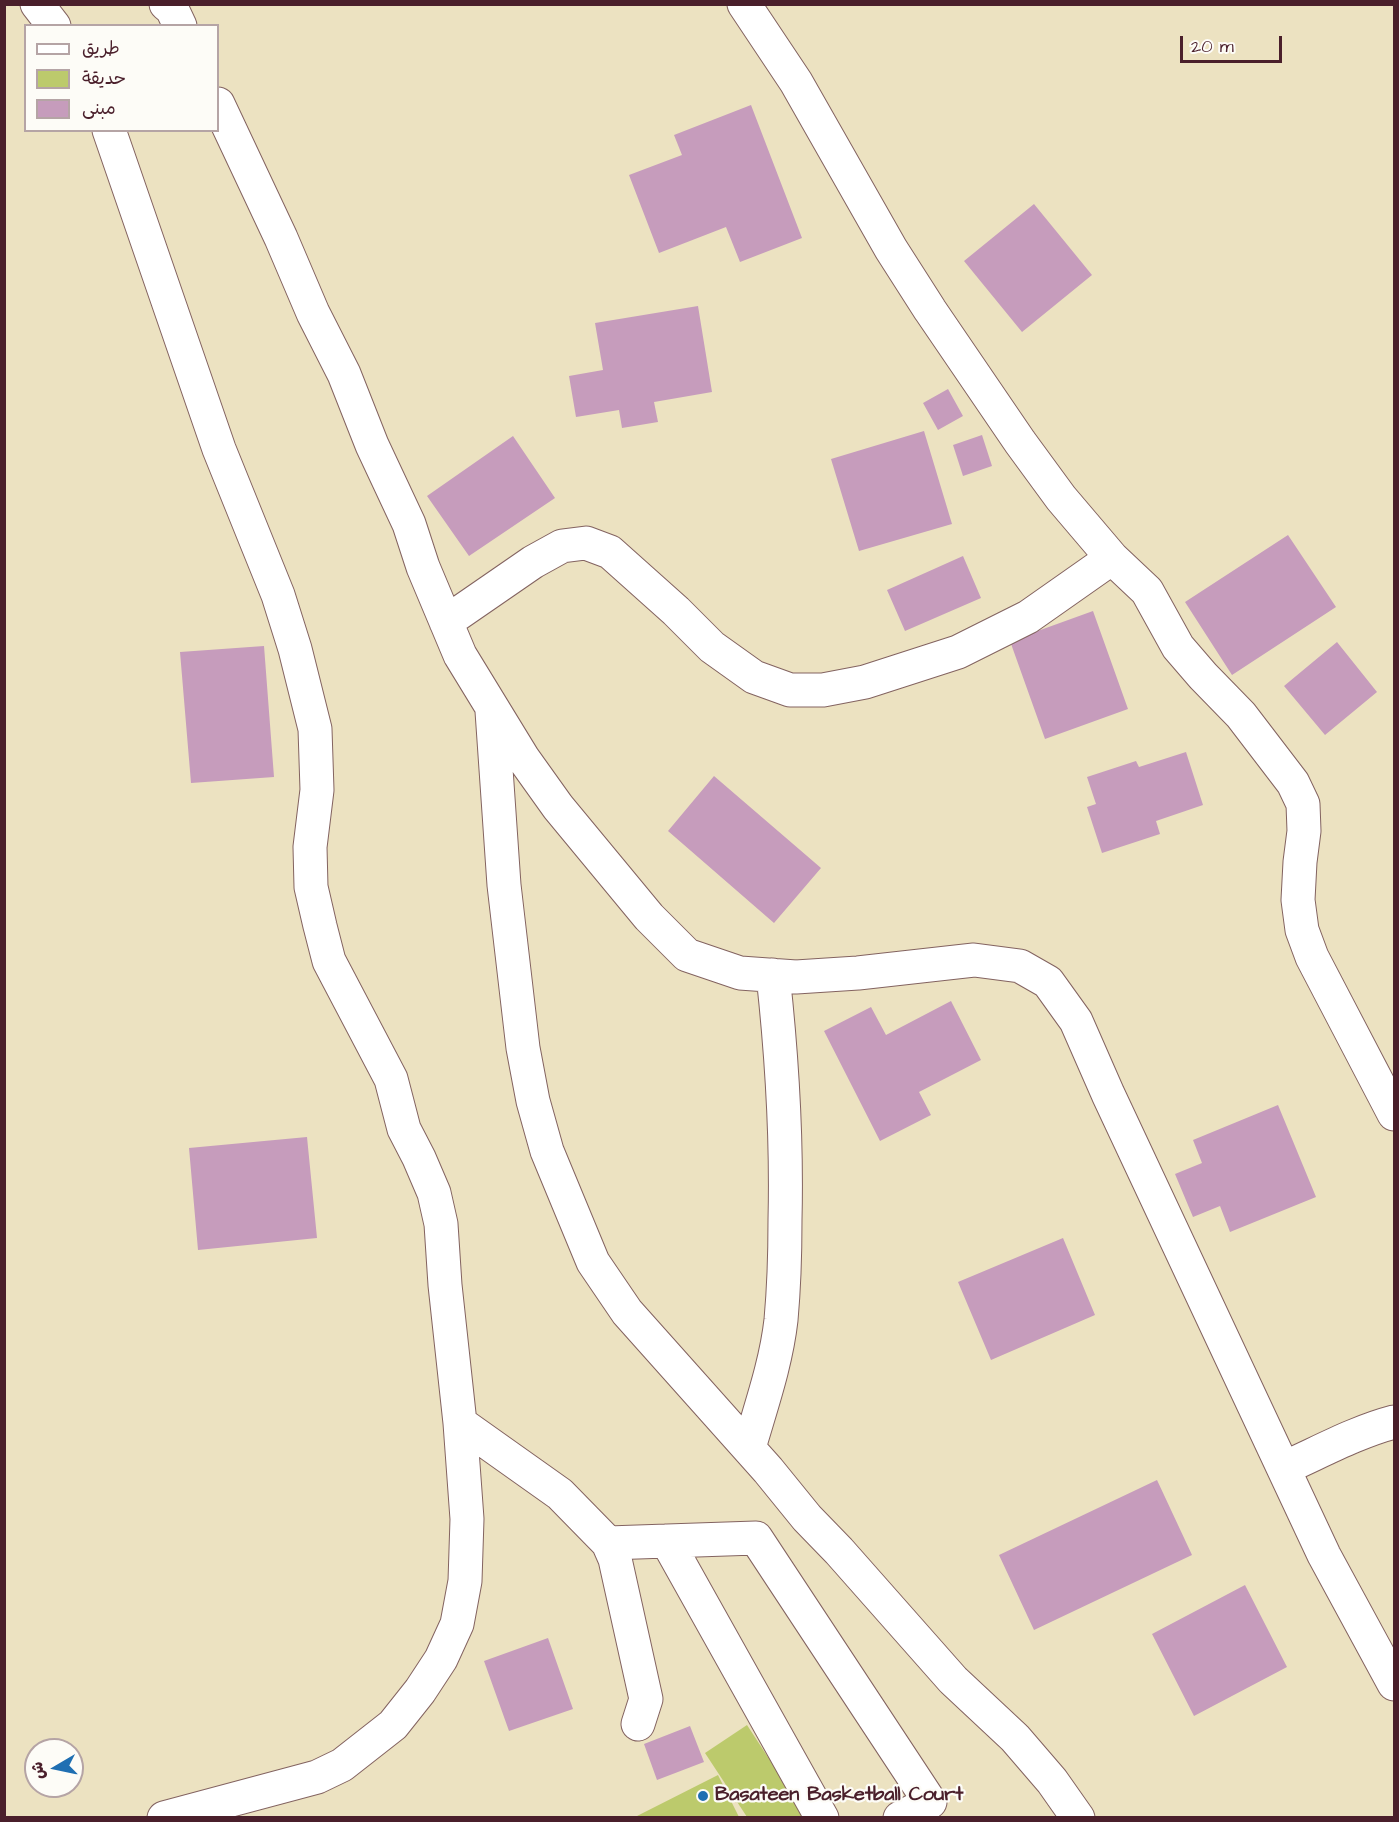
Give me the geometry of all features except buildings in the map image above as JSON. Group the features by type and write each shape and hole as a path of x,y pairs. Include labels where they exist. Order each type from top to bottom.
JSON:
{"street":[{"path":"37,4 52,24"},
{"path":"166,4 172,9 179,24"},
{"path":"744,4 796,82 885,240 1020,442 1061,498 1112,558 1148,591 1178,647 1241,715 1293,783 1303,804 1304,831 1298,900 1302,930 1312,957 1395,1114"},
{"path":"219,106 281,238 313,313 344,374 372,445 409,524 423,567 460,655 523,758 558,807 649,917 687,955 740,973 796,977 858,973 974,960 1020,966 1048,982 1076,1021 1324,1555 1395,1684"},
{"path":"110,132 219,449 278,595 295,649 315,729 317,790 310,847 310,887 329,961 391,1079 404,1130 434,1193 441,1224 467,1519 465,1581 457,1624 441,1659 420,1691 393,1725 342,1765 317,1777 164,1818"},
{"path":"446,622 533,562 562,546 586,543 610,552 676,611 712,647 754,677 790,690 823,690 864,682 958,652 1028,617 1112,558"},
{"path":"492,707 504,885 523,1048 533,1101 547,1151 593,1262 627,1312 749,1448 807,1518 953,1680 1022,1747 1052,1781 1078,1818"},
{"path":"749,1448 770,1376 780,1321 785,1258 787,1157 782,1053 773,975"},
{"path":"1284,1468 1332,1446 1395,1422"},
{"path":"460,1423 561,1494 608,1543 615,1559 646,1699 638,1724"},
{"path":"608,1543 756,1538 930,1802 900,1818"},
{"path":"667,1541 822,1818"}],"green space":[{"path":"747,1725 807,1817 747,1817 705,1753"},
{"name":"Basateen Basketball Court","path":"718,1775 739,1817 637,1816"}],"place":[{"name":"Basateen Basketball Court","path":"703,1796"}]}
